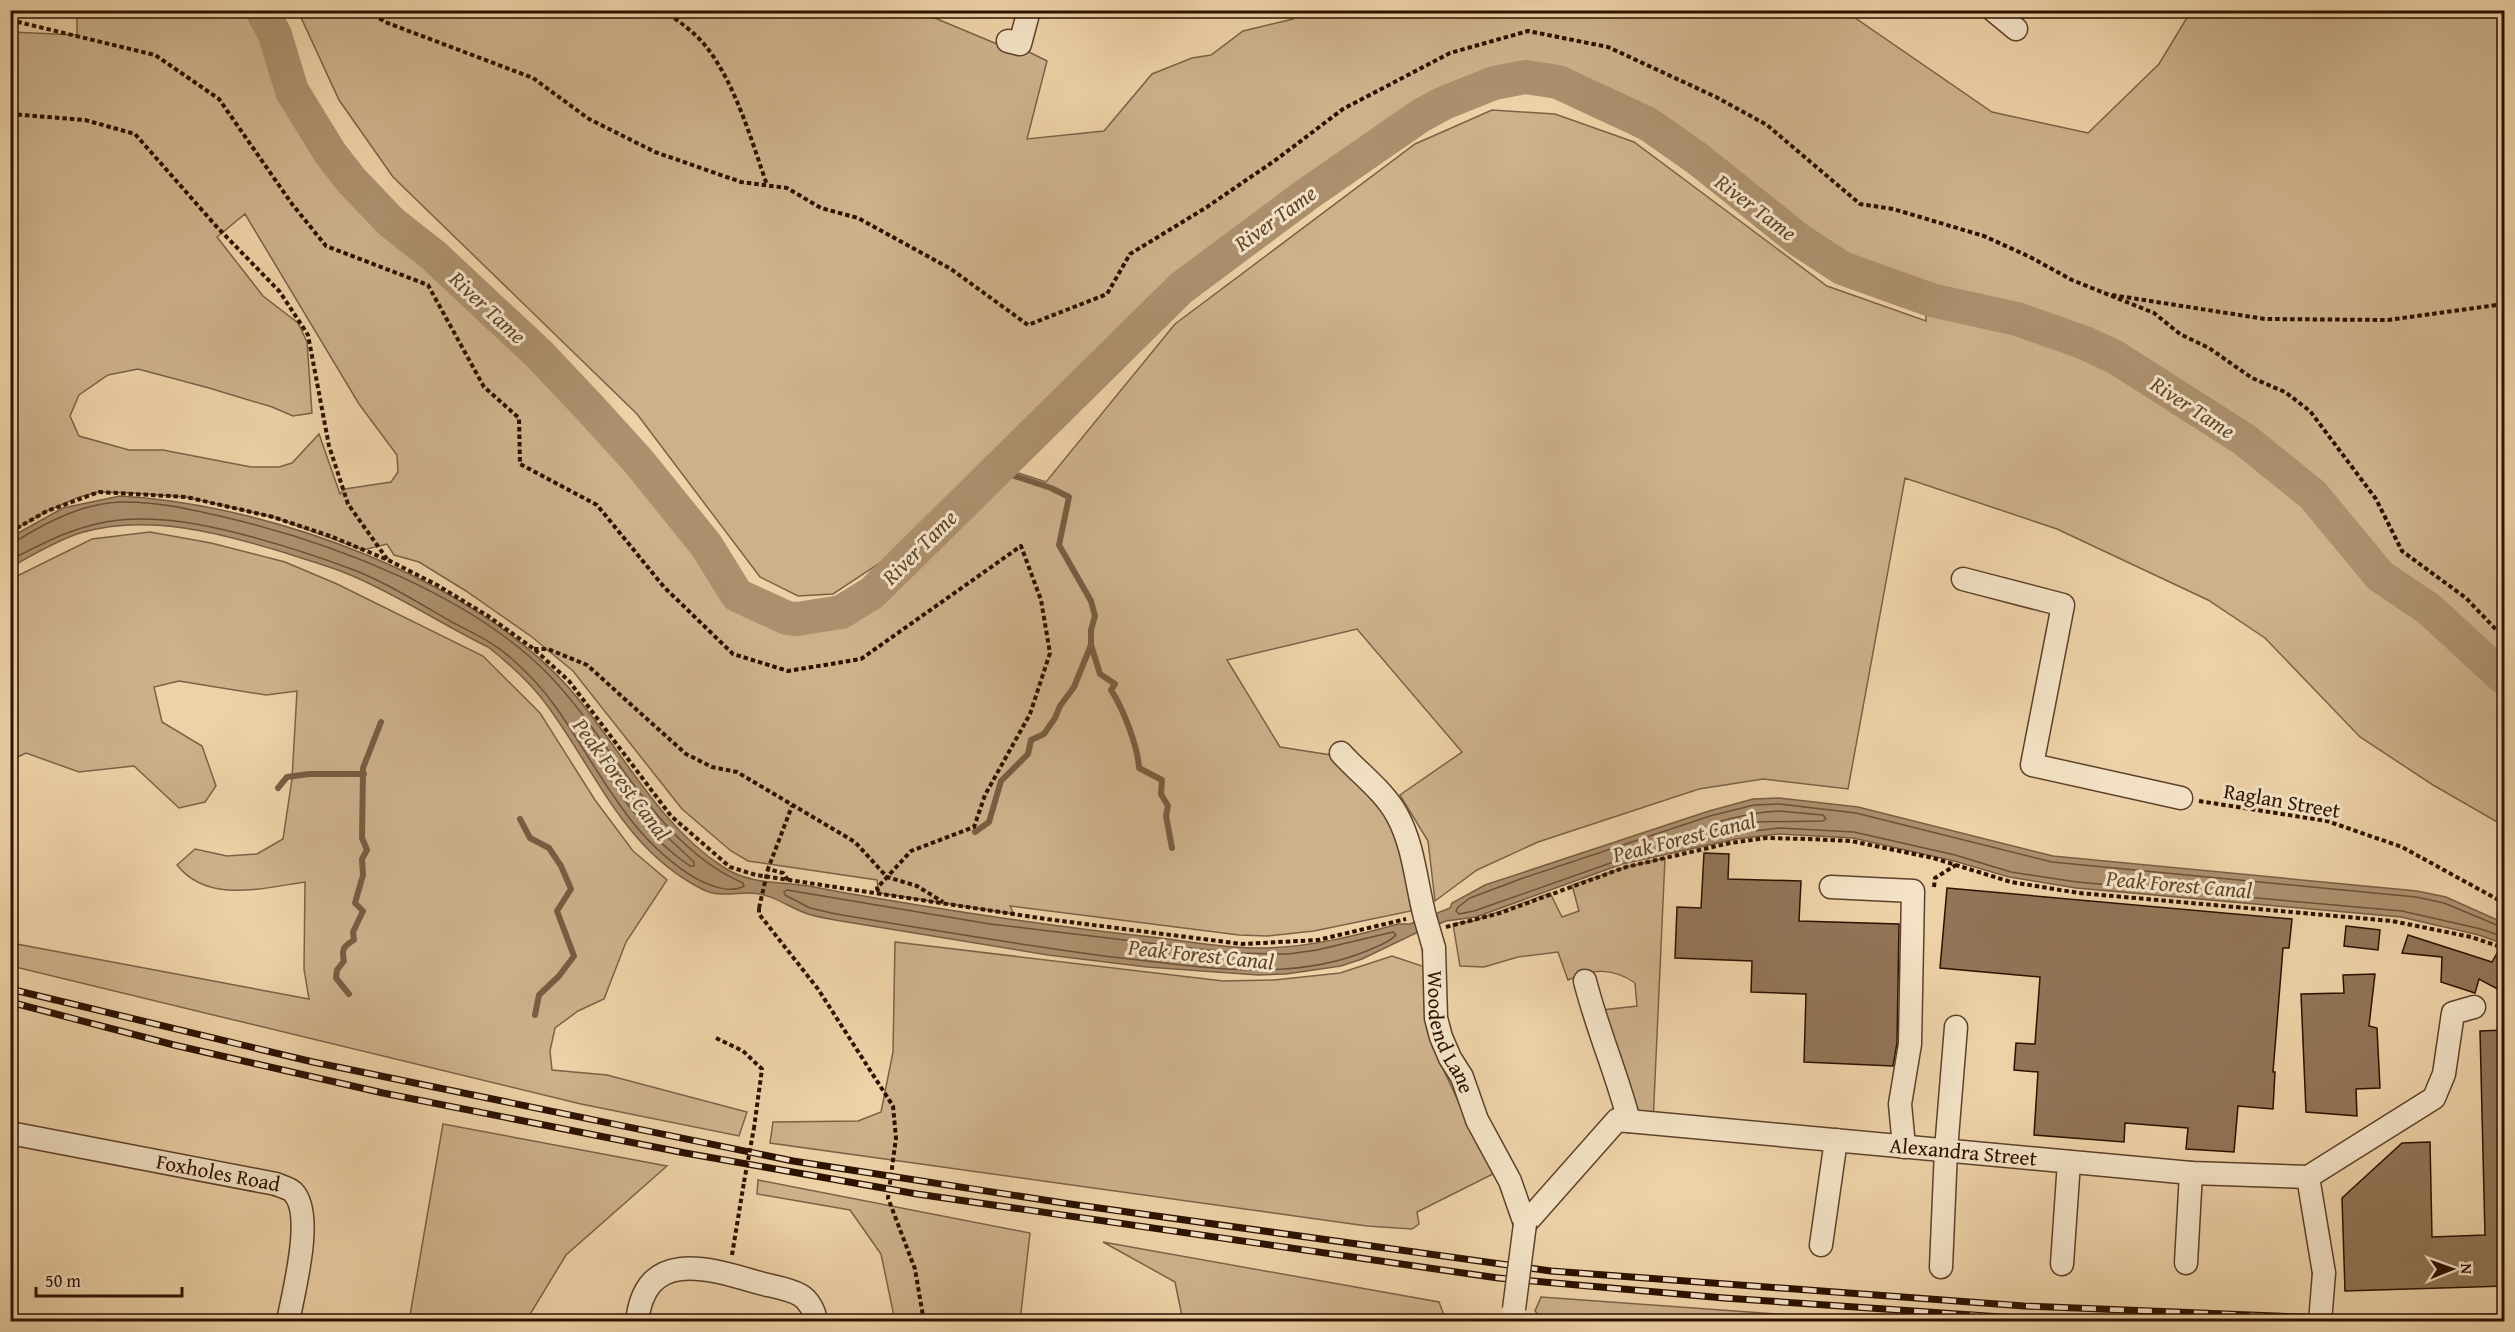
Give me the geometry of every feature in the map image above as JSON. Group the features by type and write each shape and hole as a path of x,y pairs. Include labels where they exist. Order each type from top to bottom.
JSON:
{"street":[{"path":"1008,41 1020,44 1029,10"},
{"path":"1993,10 2016,29"},
{"path":"1963,579 2064,605 2032,765 2181,798"},
{"name":"Woodend Lane","path":"1341,753 1373,784 1397,814 1411,849 1416,911 1434,948 1436,1018 1441,1037 1462,1077 1477,1120 1510,1181 1525,1224 1517,1315"},
{"path":"1831,887 1913,891 1910,1044 1900,1104 1904,1147"},
{"path":"1525,1224 1623,1121 1622,1093 1597,1027 1585,981"},
{"path":"2320,1322 2324,1273 2308,1177 2434,1098 2444,1074 2453,1014 2474,1007"},
{"path":"1941,1267 1946,1150 1956,1027"},
{"name":"Alexandra Street","path":"1623,1121 2191,1173 2308,1177"},
{"name":"Foxholes Road","path":"10,1133 276,1184 293,1192 302,1212 304,1233 288,1322"},
{"path":"1821,1245 1836,1140"},
{"path":"2062,1264 2069,1162"},
{"path":"2186,1263 2191,1173"},
{"path":"637,1322 641,1295 651,1282 671,1270 692,1268 729,1274 801,1295 812,1306 816,1322"}],"path":[{"path":"367,10 385,22 533,78 589,119 655,152 741,182 788,188 821,208 858,218 951,270 1028,326 1107,294 1130,254 1215,201 1343,109 1450,53 1528,31 1608,47 1716,97 1767,125 1860,204 1893,209 1984,236 2072,280 2154,313 2180,334 2209,348 2252,378 2285,392 2310,411 2376,499 2402,551 2466,598 2505,638"},
{"path":"662,10 691,31 709,50 727,80 767,185"},
{"path":"10,20 155,55 219,99 292,204 326,246 428,285 484,387 519,418 520,464 597,505 664,587 733,654 788,671 861,659 1021,546 1041,600 1050,653 1030,714 985,795 974,827 911,851 877,888 879,893"},
{"path":"10,114 85,120 135,134 216,226 280,292 308,335 329,446 348,504 388,560"},
{"path":"10,188 11,224"},
{"path":"2105,293 2265,319 2388,320 2505,304"},
{"path":"10,532 47,511 99,492 186,497 273,517 330,536 388,560 438,585 488,616 534,650 569,681 600,719 671,816 730,867 756,875 946,904 1242,944 1318,940 1416,911"},
{"path":"534,650 548,649 587,665 686,754 712,767 737,772 855,842 887,877 917,886 946,904"},
{"name":"Raglan Street","path":"2181,798 2327,821 2402,847 2505,903"},
{"path":"792,806 768,869 759,914 818,989 893,1106 896,1138 888,1198 915,1269 924,1322"},
{"path":"1444,927 1500,913 1626,867 1731,843 1766,838 1851,841 1933,858 2011,882 2079,893 2392,921 2471,937 2505,948"},
{"path":"1935,878 1956,865"},
{"path":"768,869 783,873 789,880"},
{"path":"716,1038 743,1051 762,1070 729,1274"}],"shaded area":[{"path":"77,11 262,11 275,35 292,91 330,153 351,180 391,222 433,255 539,354 590,408 639,462 706,545 737,595 787,618 841,612 872,593 1000,467 1046,482 1175,324 1415,144 1492,110 1555,114 1634,142 1827,286 1926,321 1925,299 1842,268 1798,240 1698,159 1648,124 1557,82 1526,77 1494,83 1444,103 1420,116 1306,195 1181,288 1120,348 1113,335 880,563 833,594 798,596 760,577 637,414 393,177 339,100 298,11 918,11 997,44 1029,52 1047,61 1027,139 1104,131 1152,74 1192,58 1211,55 1243,31 1293,19 1297,11 1845,11 1992,112 2088,133 2159,64 2191,11 2504,11 2504,826 2433,785 2360,737 2265,638 2208,600 2057,529 1905,478 1848,789 1763,779 1699,789 1538,842 1477,870 1435,901 1428,841 1400,795 1462,752 1357,629 1227,660 1280,747 1344,757 1397,814 1411,911 1314,931 1267,936 1239,935 1010,906 1014,914 879,893 877,880 748,861 731,851 682,809 573,671 532,637 466,591 419,562 394,555 387,544 363,550 273,517 186,497 132,493 99,492 79,497 47,511 11,532 11,32 77,35","holes":["245,214 359,404 397,455 398,472 391,482 345,489 340,494 319,434 292,463 279,467 251,467 163,450 129,450 79,436 70,416 79,395 108,375 138,369 272,407 293,416 312,413 307,342 298,323 263,296 217,237"]},
{"path":"150,532 211,543 285,562 337,584 483,656 540,713 595,800 633,851 667,880 626,942 604,999 578,1011 555,1028 550,1051 552,1070 607,1075 747,1112 739,1136 581,1104 11,966 11,943 309,999 304,969 305,882 254,890 220,889 204,885 190,877 177,865 195,849 227,856 257,854 283,839 292,779 297,691 266,695 179,681 154,687 162,722 202,746 216,786 205,802 179,808 134,766 79,772 26,753 11,760 11,579 92,539"},
{"path":"1665,858 1653,1124 1617,1120 1602,1010 1637,1006 1635,983 1618,974 1602,971 1568,980 1558,952 1518,957 1484,967 1460,966 1453,924 1473,921 1550,893 1562,917 1579,911 1572,885 1626,867"},
{"path":"895,942 1223,981 1274,980 1340,973 1392,956 1425,967 1425,1018 1437,1056 1470,1126 1503,1169 1417,1212 1419,1224 1412,1229 1367,1226 770,1143 773,1122 858,1121 881,1112 893,1052"},
{"path":"443,1124 667,1166 566,1255 526,1321 409,1321"},
{"path":"758,1180 1030,1233 1020,1321 895,1321 881,1254 850,1210 757,1194"},
{"path":"1103,1242 1439,1302 1446,1321 1183,1321 1175,1282"},
{"path":"1541,1297 1875,1321 1543,1321 1535,1311"}],"water":[{"name":"Peak Forest Canal","path":"120,496 177,502 238,514 301,531 363,554 423,581 479,613 528,649 570,689 641,784 678,829 723,867 756,880 810,886 879,899 1073,928 1222,946 1251,948 1299,946 1398,924 1410,924 1450,908 1452,903 1485,885 1709,811 1753,799 1779,798 1858,807 2053,856 2417,891 2446,897 2504,923 2504,944 2479,935 2401,917 2076,888 2009,877 1954,861 1853,838 1779,834 1736,839 1622,864 1476,917 1446,921 1362,959 1341,966 1286,974 1258,975 1147,967 1048,955 835,920 808,914 765,895 709,892 677,874 653,855 633,833 615,810 549,708 513,668 488,647 389,593 347,573 236,539 158,525 106,527 80,533 53,544 11,567 11,537 63,508"}],"building":[{"path":"1704,853 1729,854 1728,879 1801,881 1799,921 1899,924 1897,1043 1893,1066 1804,1062 1806,994 1751,992 1752,961 1675,958 1677,907 1701,908"},
{"path":"1947,888 2292,919 2289,948 2283,948 2273,1072 2275,1072 2273,1109 2238,1106 2234,1152 2186,1149 2188,1128 2125,1123 2124,1142 2034,1135 2038,1072 2014,1070 2016,1043 2035,1044 2040,977 1940,968"},
{"path":"2346,926 2380,930 2378,950 2344,946"},
{"path":"2408,935 2492,962 2505,939 2505,993 2479,979 2475,993 2441,982 2442,957 2402,953"},
{"path":"2375,974 2369,1026 2377,1028 2380,1088 2356,1089 2357,1116 2306,1112 2301,994 2344,993 2343,975"},
{"path":"2505,1030 2505,1286 2345,1291 2342,1198 2402,1143 2430,1142 2432,1237 2485,1235 2480,1031"}],"waterway":[{"name":"River Tame","path":"262,10 275,35 292,91 330,153 351,180 391,222 433,255 539,354 590,408 639,462 706,545 737,595 787,618 797,619 841,612 872,593 1181,288 1306,195 1420,116 1444,103 1494,83 1526,77 1558,82 1648,124 1698,159 1799,240 1842,268 1931,300 2017,319 2085,343 2115,357 2245,440 2313,495 2380,576 2429,609 2504,678"},
{"path":"997,470 1051,488 1069,497 1059,545 1091,601 1095,616 1091,630 1091,645 1100,674 1115,684 1111,690 1129,728 1139,768 1162,780 1161,794 1168,806 1166,816 1172,848"},
{"path":"975,832 989,822 1001,781 1028,754 1031,740 1044,734 1055,718 1060,706 1074,687 1091,645"},
{"path":"349,994 336,978 337,970 344,961 344,948 354,940 353,932 363,911 355,903 363,875 362,859 367,850 362,838 363,768 381,722"},
{"path":"278,788 287,777 309,774 364,774"},
{"path":"520,819 530,838 549,848 561,866 571,889 557,911 574,956 559,976 539,995 535,1015"}],"railway":[{"path":"10,989 313,1062 793,1161 1070,1204 1551,1271 2024,1306 2326,1318 2504,1317"},
{"path":"10,1002 174,1045 383,1093 685,1153 917,1194 1498,1278 1724,1298 2098,1322"}]}
